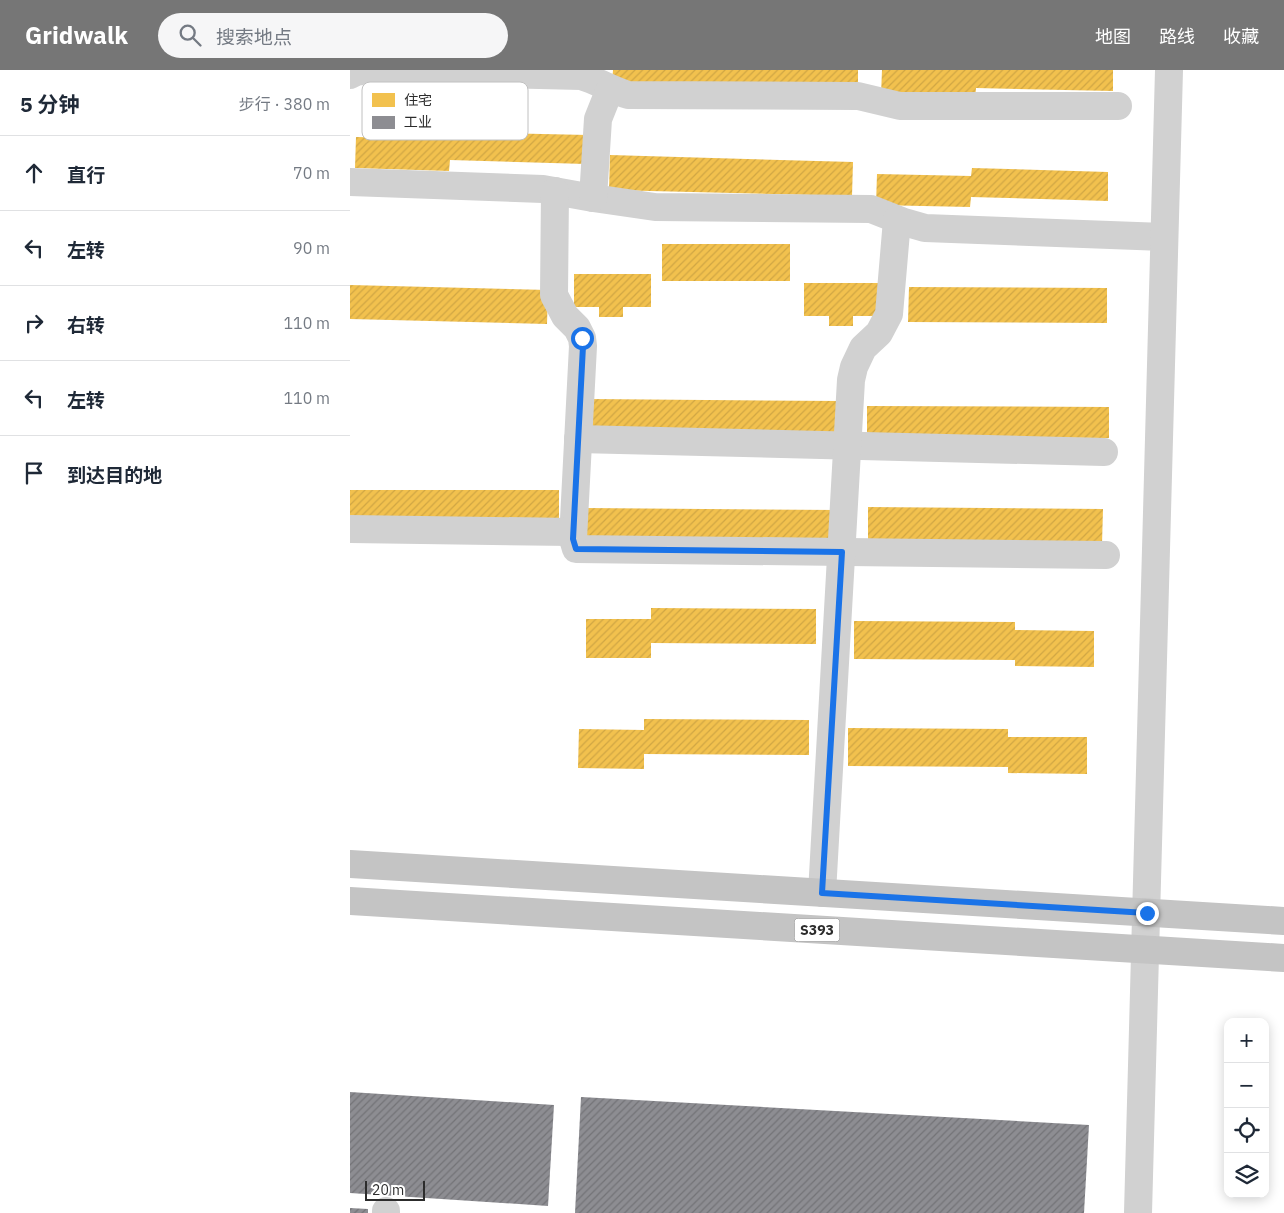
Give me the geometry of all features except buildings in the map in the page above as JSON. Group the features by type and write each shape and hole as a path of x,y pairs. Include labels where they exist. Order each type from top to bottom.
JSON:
{"main road":[{"path":"350,864 1284,921"},
{"name":"S393","path":"350,901 1284,958"}],"street":[{"path":"1138,1213 1169,70"},
{"path":"350,75 358,71 581,76 628,95 858,96 900,106 1118,106"},
{"path":"593,198 598,119 610,89"},
{"path":"350,182 543,189 655,207 871,209 897,220 925,228 1164,237"},
{"path":"554,191 554,295 565,316 577,328 582,338 583,346 573,532 576,549 1106,556"},
{"path":"822,893 851,380 854,367 863,348 879,333 889,314 897,220"},
{"path":"578,439 1104,452"},
{"path":"350,529 573,532"}],"route":[{"path":"582,338 573,539 576,549 842,552 822,893 1147,913"}]}
